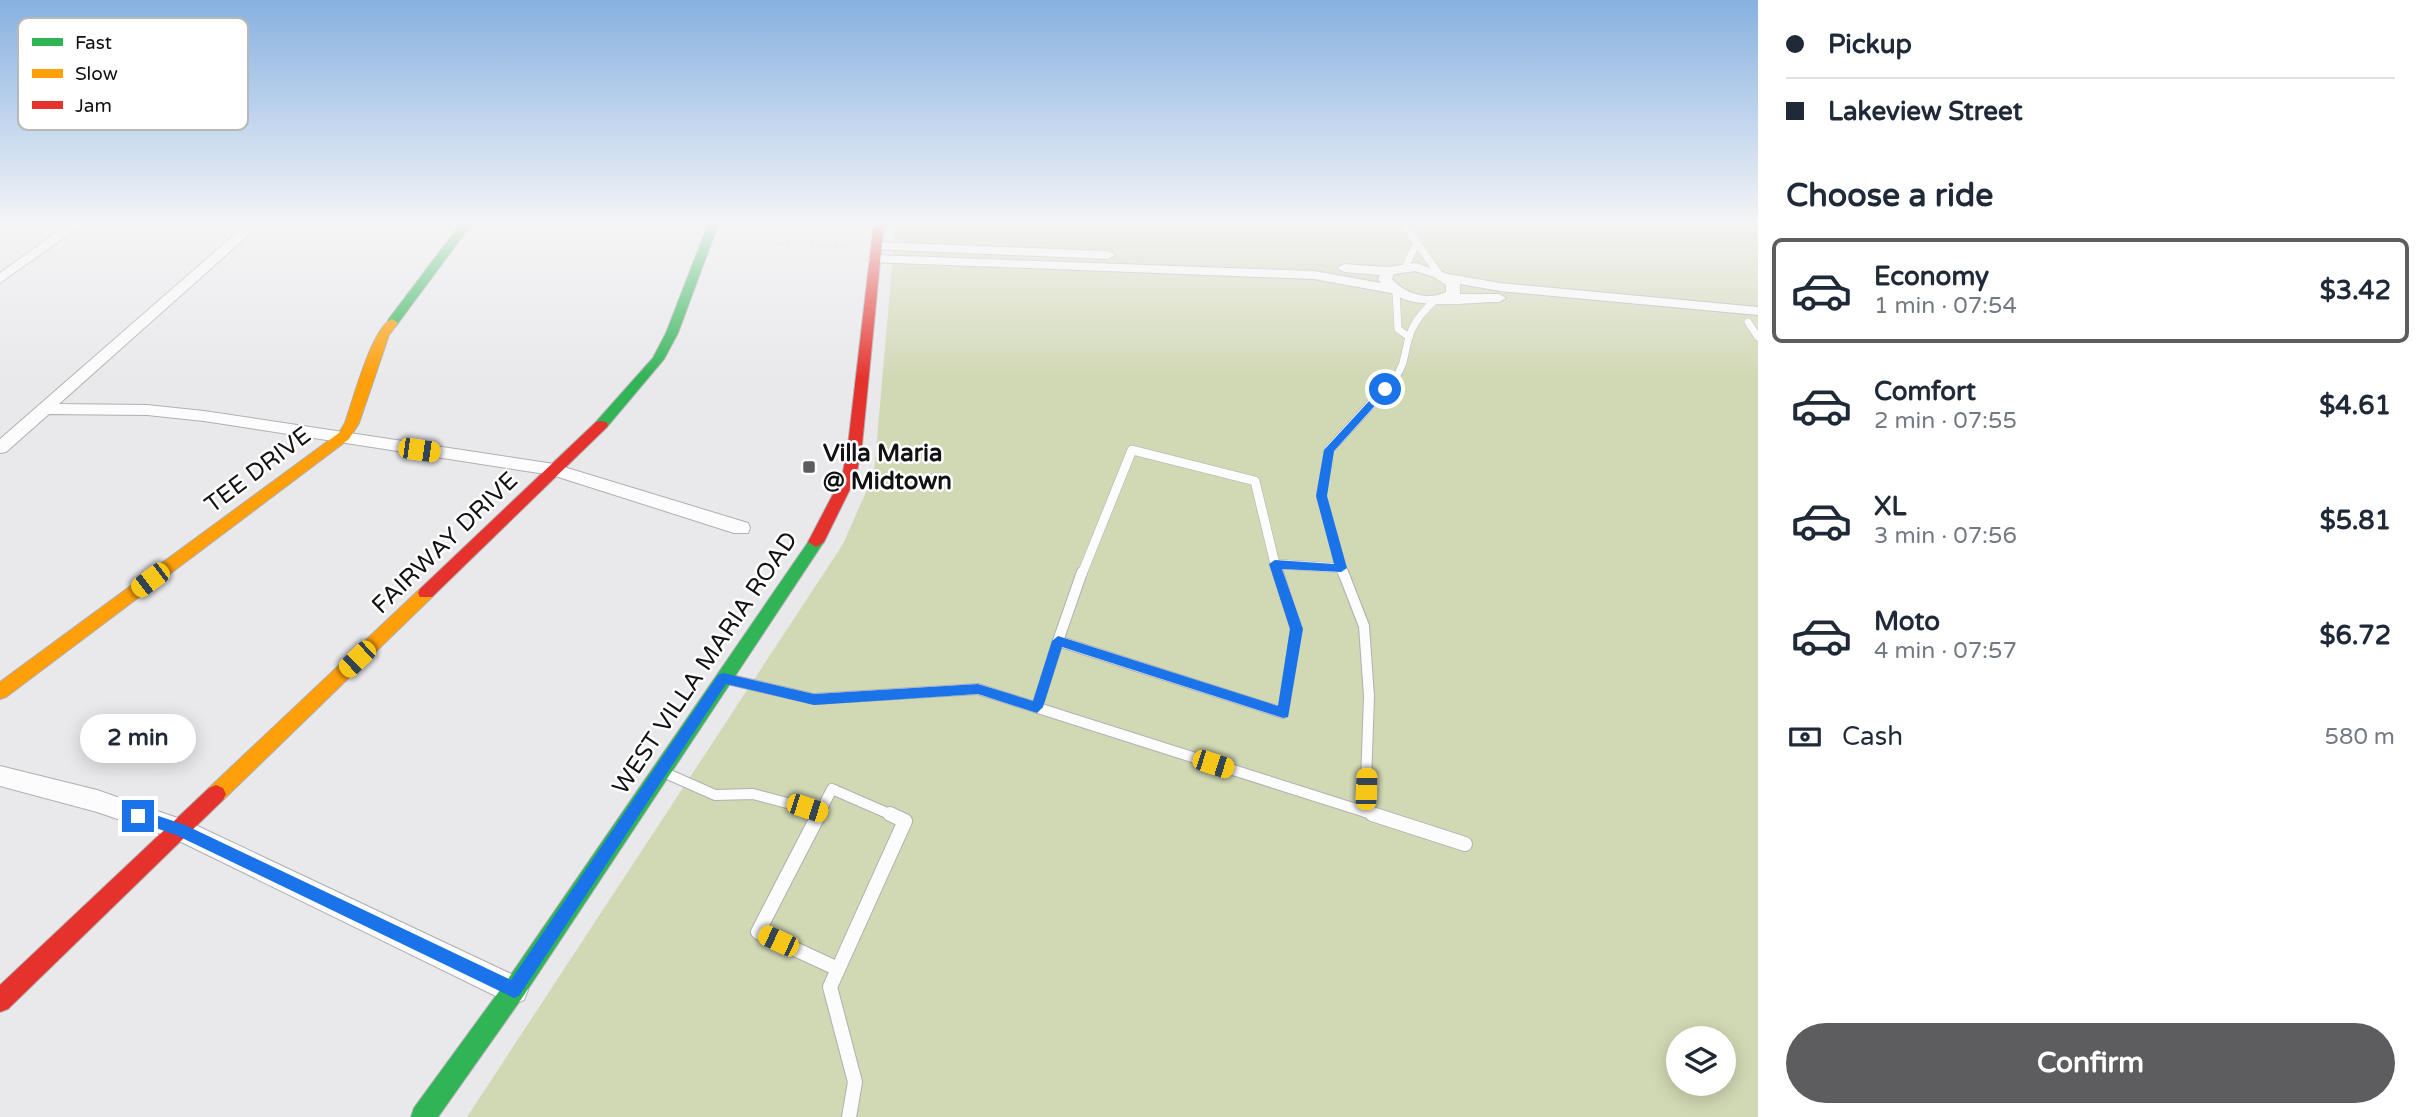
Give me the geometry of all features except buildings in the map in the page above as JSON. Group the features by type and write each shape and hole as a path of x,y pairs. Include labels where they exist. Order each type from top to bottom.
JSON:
{"street":[{"path":"0,448 198,274"},
{"name":"TEE DRIVE","path":"0,692 344,436 352,423 383,335 429,274"},
{"name":"FAIRWAY DRIVE","path":"0,1001 608,418 658,359 672,333 694,274"},
{"name":"WEST VILLA MARIA ROAD","path":"423,1117 514,990 660,770 805,560 828,521 849,477 873,274"},
{"path":"1297,274 1394,290 1415,298 1531,300 1755,319"},
{"path":"1387,274 1385,279 1394,290"},
{"path":"1435,274 1500,287 1755,319"},
{"path":"1441,299 1455,289 1443,276"},
{"path":"46,409 147,410 344,436 554,470 741,528"},
{"path":"0,776 97,801 180,830 514,990"}],"lane":[{"path":"1394,290 1398,329 1409,337"},
{"path":"1365,812 1369,696 1364,626 1341,568 1321,496 1329,450 1368,410 1403,368 1409,337 1418,317 1441,299"},
{"path":"1755,319 1758,337"},
{"path":"1037,707 1058,641 1073,595 1132,450 1255,481 1275,564 1296,629 1283,713 1058,641"},
{"path":"1275,564 1341,568"},
{"path":"723,678 814,699 978,689 1465,844"},
{"path":"660,770 715,795 753,794 821,812"},
{"path":"838,969 758,932 832,789 905,821 830,987 855,1082 849,1117"}],"green space":[{"path":"891,274 1758,274 1758,1117 467,1117 843,544 874,474"}],"traffic: fast":[{"path":"392,323 429,274"},
{"path":"601,425 658,359 672,333 694,274"},
{"path":"423,1117 514,990 816,542"}],"traffic: slow":[{"path":"0,692 344,436 352,423 383,335 392,323"},
{"path":"216,794 426,593"}],"traffic: jam":[{"path":"816,542 849,477 855,445 873,274"},
{"path":"426,593 601,425"},
{"path":"0,1001 216,794"}],"place":[{"name":"Villa Maria @ Midtown","path":"809,467"}],"route":[{"path":"138,816 180,830 514,990 723,678 814,699 978,689 1037,707 1058,641 1283,713 1296,629 1275,564 1341,568 1321,496 1329,450 1385,389"}]}
